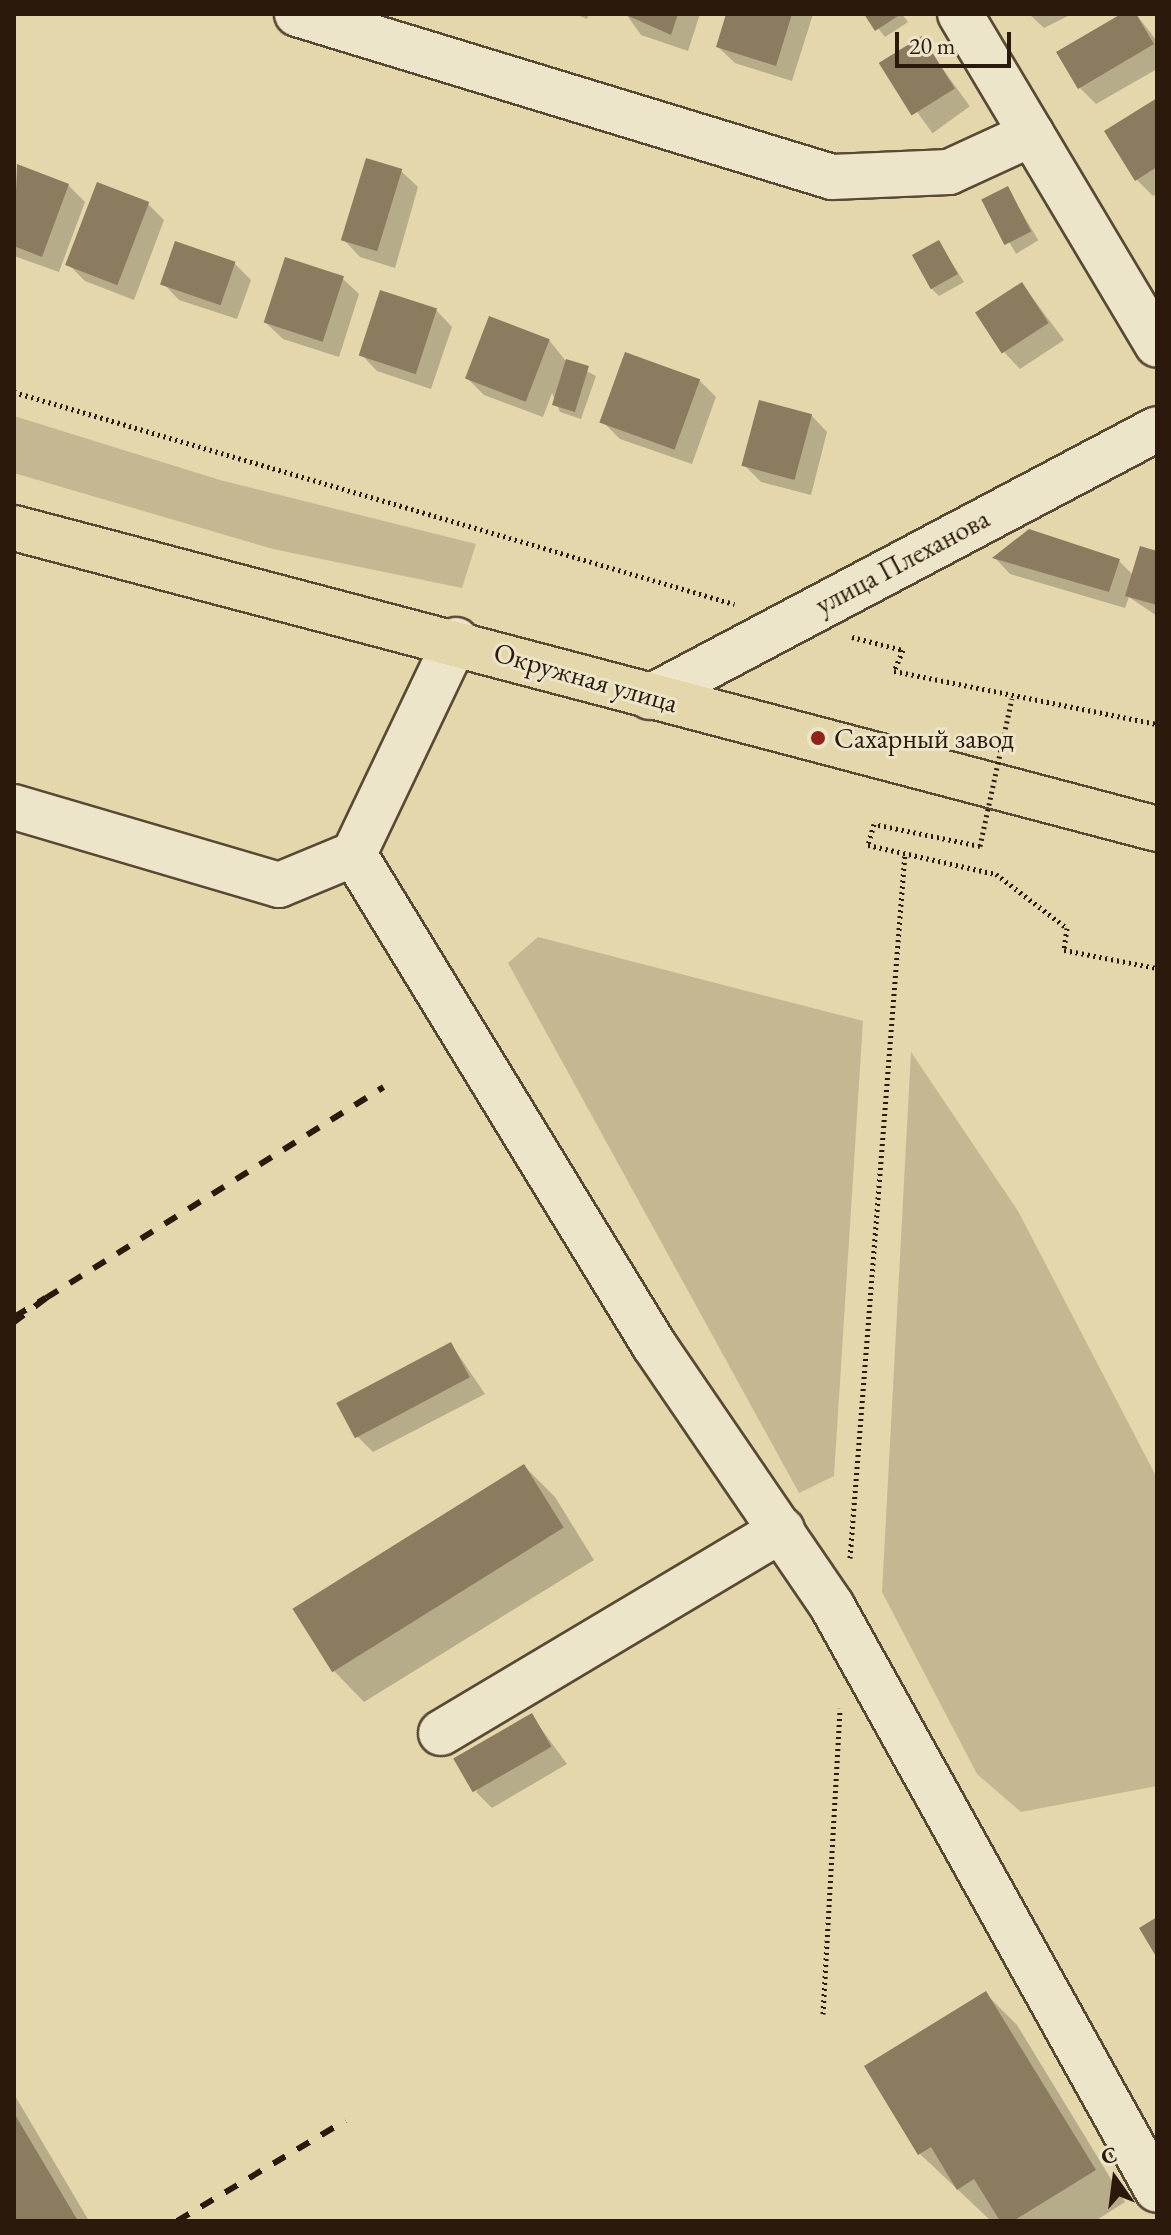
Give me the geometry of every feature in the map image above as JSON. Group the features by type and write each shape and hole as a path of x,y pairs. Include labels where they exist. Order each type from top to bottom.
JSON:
{"highway":[{"name":"Окружная улица","path":"14,528 456,640 650,697 1157,829"}],"street":[{"path":"297,14 832,177 949,172 1032,134"},
{"path":"960,14 1157,345"},
{"name":"улица Плеханова","path":"650,697 1157,429"},
{"path":"14,807 279,885 354,854 456,640"},
{"path":"354,854 654,1345 832,1606 1157,2190"},
{"path":"441,1733 782,1530"}],"path":[{"path":"14,392 792,621 903,650 894,671 1012,698 1157,724"},
{"path":"1012,698 980,846 874,824 868,845 996,874 1067,928 1064,950 1157,968"},
{"path":"849,1566 891,987 905,853"},
{"path":"823,2014 841,1690"}],"shaded area":[{"path":"14,416 220,480 476,544 462,588 273,549 14,473"},
{"path":"538,937 863,1021 834,1476 799,1493 508,963"},
{"path":"911,1052 1018,1211 1157,1478 1157,1786 1021,1812 977,1774 882,1592"}],"building":[{"path":"624,14 678,14 671,35"},
{"path":"726,14 792,14 776,66 716,47"},
{"path":"864,14 901,14 875,31"},
{"path":"1121,14 1136,14 1154,44 1078,89 1056,52"},
{"path":"922,36 955,89 912,116 879,63"},
{"path":"1157,98 1157,167 1135,181 1104,131"},
{"path":"366,158 402,169 377,251 341,240"},
{"path":"17,164 69,184 42,257 14,246"},
{"path":"97,182 149,202 117,285 65,265"},
{"path":"1008,186 1031,231 1004,245 981,200"},
{"path":"939,240 958,274 931,289 912,255"},
{"path":"175,241 236,262 221,305 160,284"},
{"path":"285,257 344,276 323,342 264,323"},
{"path":"1022,282 1049,323 1002,354 975,312"},
{"path":"380,290 437,309 416,374 359,356"},
{"path":"489,316 550,339 526,402 465,379"},
{"path":"625,352 700,379 675,450 599,422"},
{"path":"566,359 589,366 575,412 552,405"},
{"path":"759,400 812,414 795,480 741,466"},
{"path":"1029,529 1120,559 1109,592 992,558"},
{"path":"1140,546 1157,551 1157,605 1125,596"},
{"path":"451,1342 470,1377 355,1438 336,1403"},
{"path":"524,1464 564,1528 332,1672 292,1609"},
{"path":"532,1713 552,1747 473,1792 453,1758"},
{"path":"1157,1917 1157,1958 1139,1928"},
{"path":"986,1991 1096,2170 1013,2221 1000,2221 974,2179 957,2190 931,2147 918,2155 864,2066"},
{"path":"14,2113 78,2221 14,2221"}],"railway":[{"path":"46,1298 384,1087"},
{"path":"14,1317 46,1298 14,1322"},
{"path":"177,2221 345,2121"}],"place":[{"name":"Сахарный завод","path":"818,738"}]}
